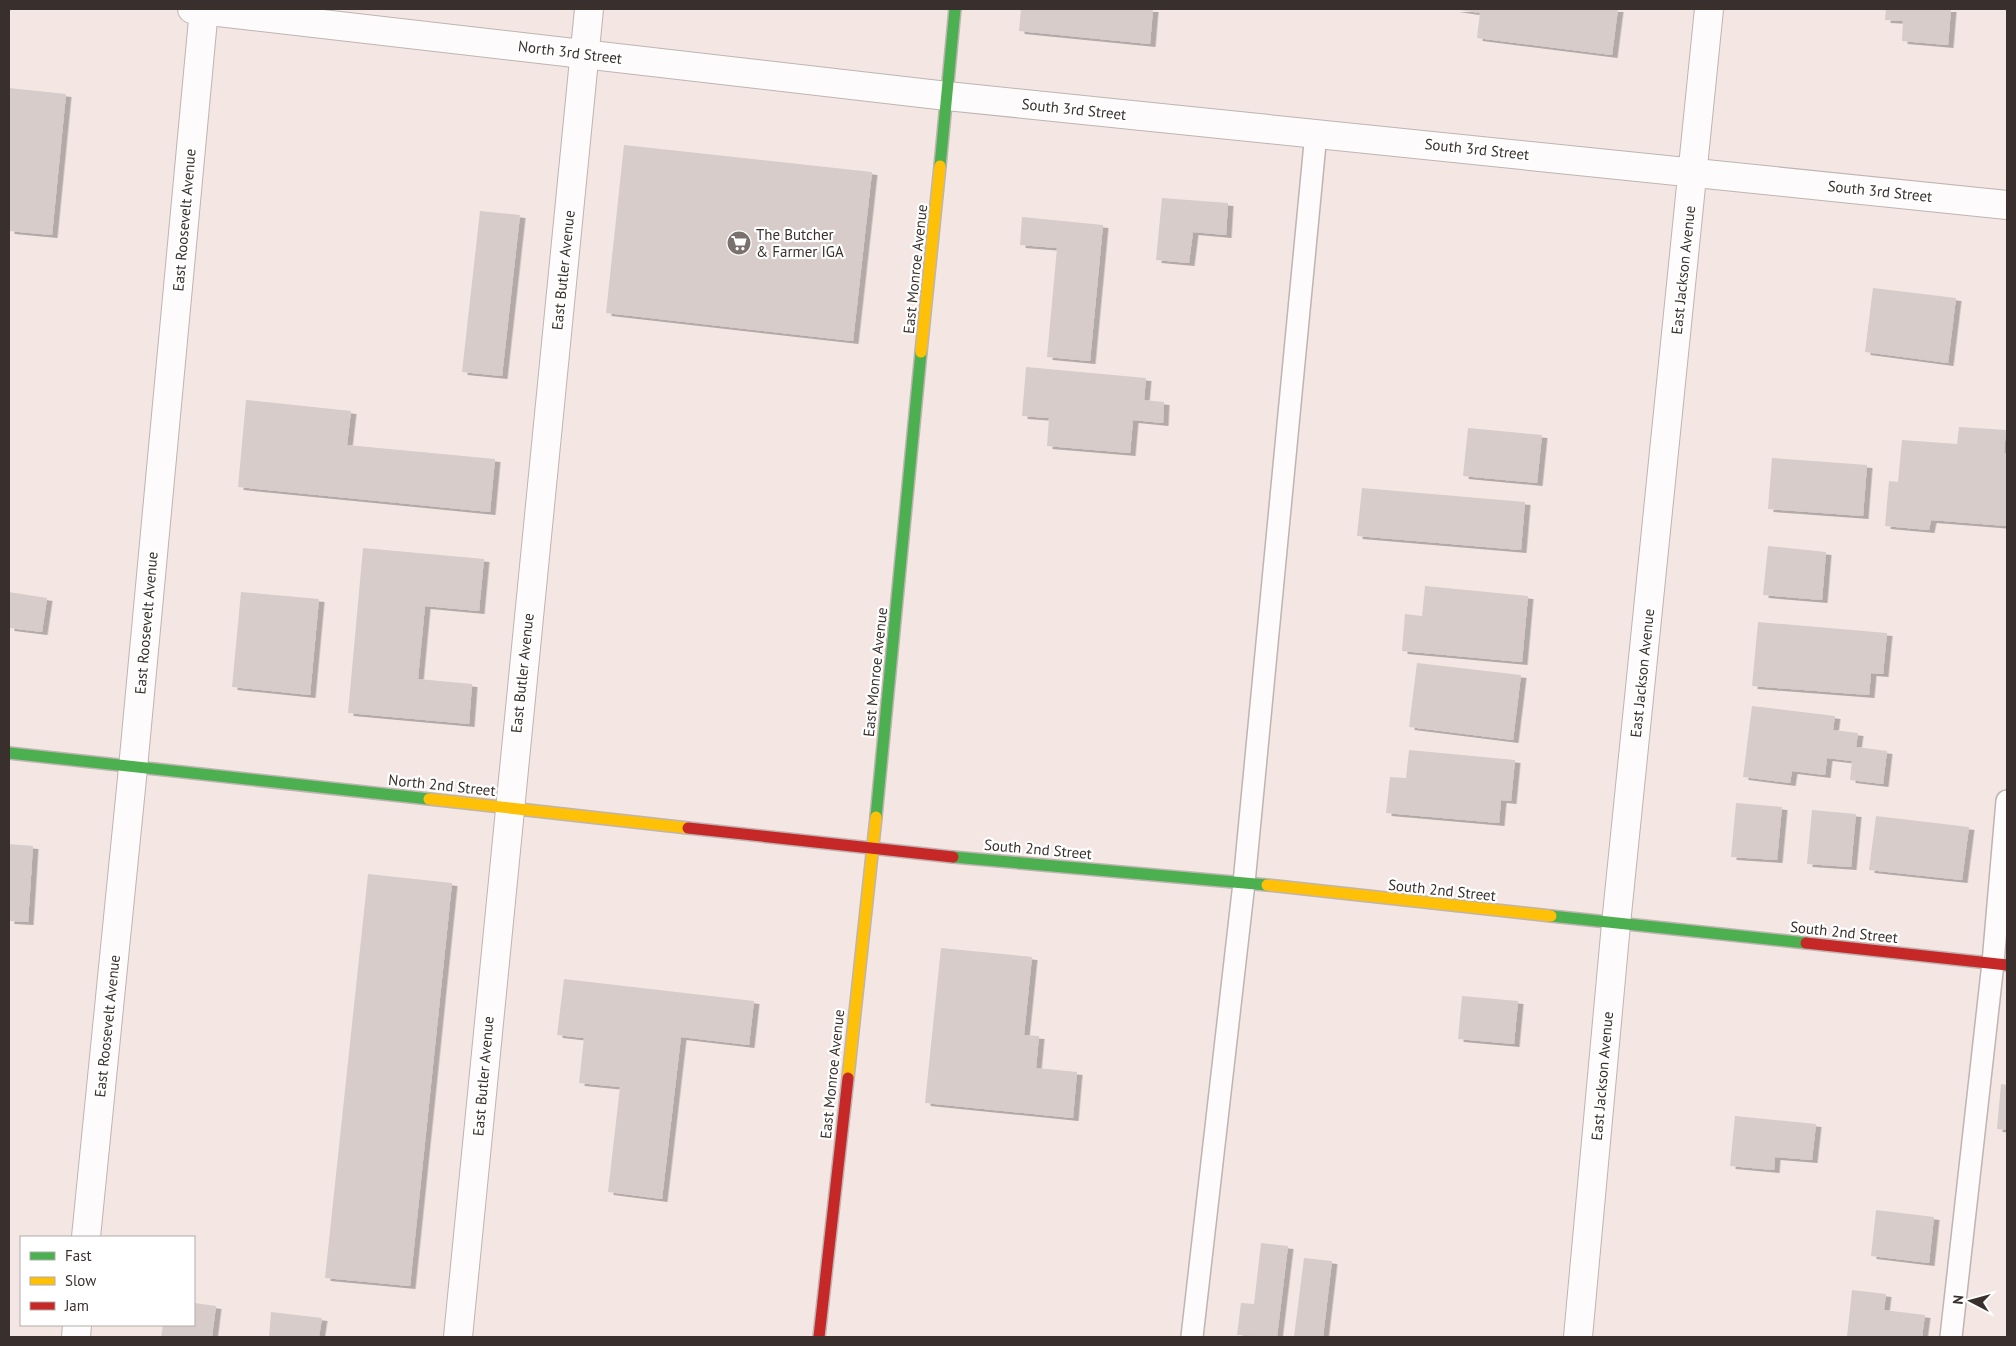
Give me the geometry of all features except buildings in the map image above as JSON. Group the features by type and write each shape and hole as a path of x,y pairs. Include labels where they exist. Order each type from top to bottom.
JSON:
{"street":[{"name":"North 3rd Street","path":"200,9 947,96"},
{"name":"East Roosevelt Avenue","path":"86,1236 133,768 200,9"},
{"name":"East Butler Avenue","path":"458,1337 508,807 589,9"},
{"name":"East Monroe Avenue","path":"819,1337 873,847 956,9"},
{"name":"East Jackson Avenue","path":"1578,1337 1616,924 1709,9"},
{"name":"South 3rd Street","path":"947,96 1694,171 2007,205"},
{"name":"North 2nd Street","path":"9,753 133,768 873,847"},
{"name":"South 2nd Street","path":"873,847 1244,883 2000,964"}],"lane":[{"path":"1192,1337 1244,883 1316,133"},
{"path":"1951,1337 2000,964 2007,801"}],"traffic: fast":[{"path":"940,166 955,9"},
{"path":"876,817 921,352"},
{"path":"9,753 429,799"},
{"path":"953,857 1267,885"},
{"path":"1551,916 1806,943"}],"traffic: slow":[{"path":"921,352 940,166"},
{"path":"429,799 688,828"},
{"path":"848,1078 876,817"},
{"path":"1267,885 1551,916"}],"traffic: jam":[{"path":"688,828 953,857"},
{"path":"1806,943 2007,965"},
{"path":"819,1337 848,1078"}],"place":[{"name":"The Butcher & Farmer IGA","path":"739,243"}]}
